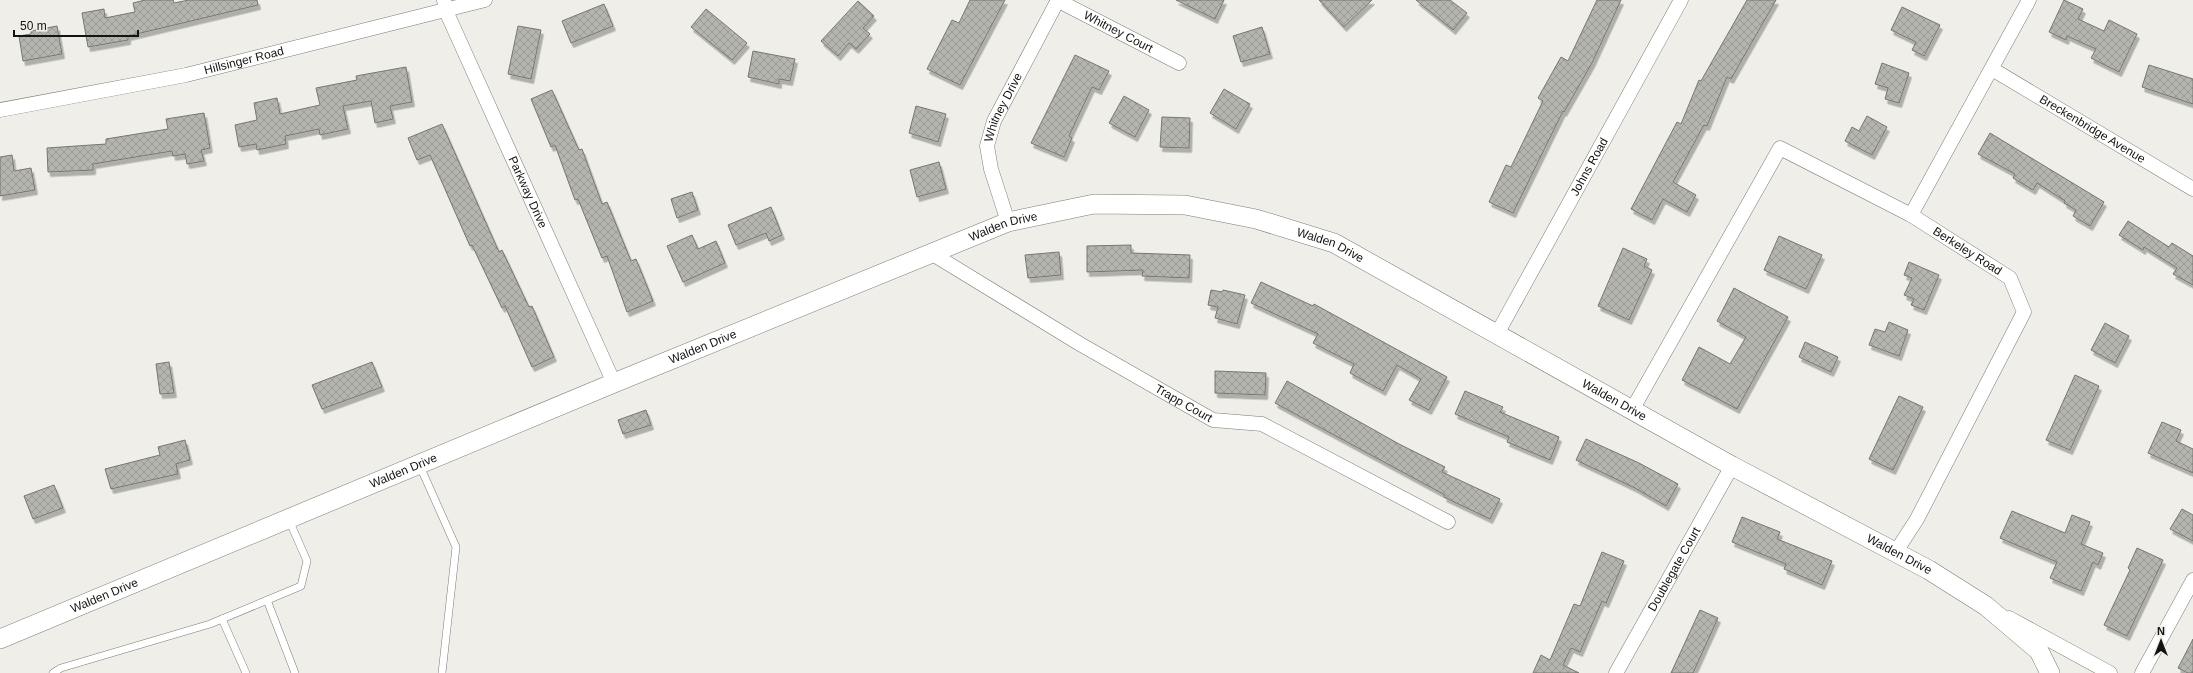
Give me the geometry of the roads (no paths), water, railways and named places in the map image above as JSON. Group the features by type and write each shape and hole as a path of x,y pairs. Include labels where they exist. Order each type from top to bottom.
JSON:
{"street":[{"name":"Hillsinger Road","path":"0,110 186,74 445,5 485,0"},
{"name":"Whitney Court","path":"1058,0 1179,63"},
{"name":"Whitney Drive","path":"1008,222 991,169 987,146 994,120 1058,0"},
{"name":"Johns Road","path":"1497,334 1681,0"},
{"path":"1911,215 2029,0"},
{"name":"Parkway Drive","path":"445,5 614,383"},
{"name":"Breckenbridge Avenue","path":"1992,69 2193,189"},
{"name":"Berkeley Road","path":"1632,410 1780,148 1911,215 2010,278 2024,312 1917,519 1895,553"},
{"name":"Walden Drive","path":"0,639 614,383 750,329 1008,222 1094,204 1185,205 1256,219 1334,243 1732,466 1929,570 1986,606 2110,673"},
{"name":"Trapp Court","path":"931,253 1080,344 1213,420 1262,424 1448,522"},
{"name":"Doublegate Court","path":"1616,673 1732,466"},
{"path":"2142,673 2193,580"},
{"name":"Walden Drive","path":"1986,606 2040,651 2050,673"}],"lane":[{"path":"419,464 456,547 442,673"},
{"path":"53,673 60,668 222,619 301,586 307,561 288,519"},
{"path":"267,600 295,673"},
{"path":"222,619 246,673"}]}
